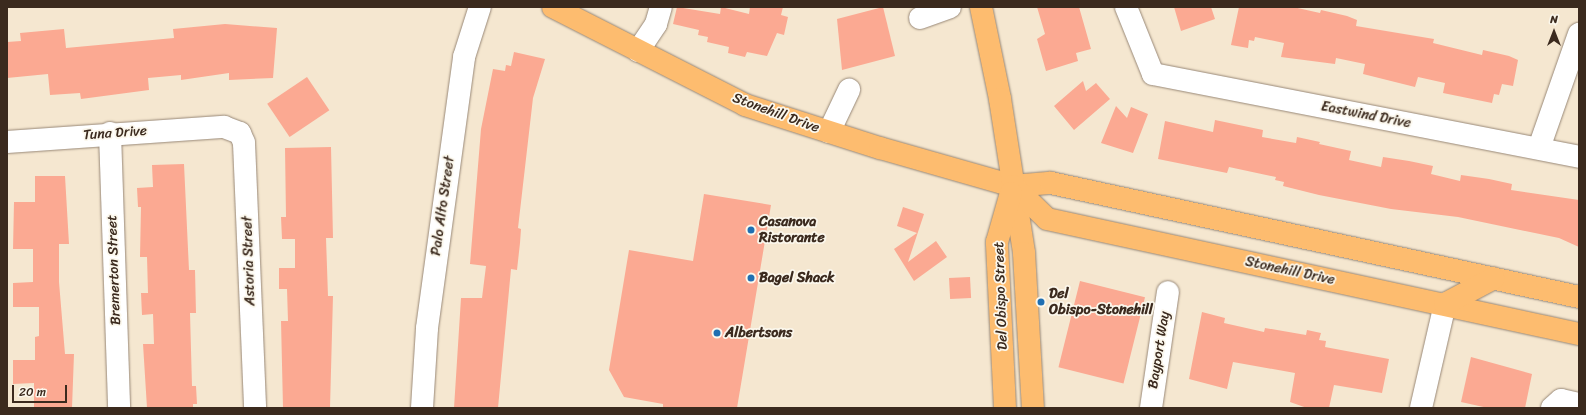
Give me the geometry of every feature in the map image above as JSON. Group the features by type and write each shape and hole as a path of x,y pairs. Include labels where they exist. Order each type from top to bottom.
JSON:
{"main road":[{"name":"Stonehill Drive","path":"553,7 745,105 829,132 1013,186 1051,184 1579,297"},
{"name":"Del Obispo Street","path":"981,7 1024,253 1033,408"},
{"name":"Stonehill Drive","path":"1013,186 1047,219 1579,334"},
{"name":"Del Obispo Street","path":"1005,408 997,242 1013,186"},
{"path":"1445,304 1494,278"}],"street":[{"name":"Palo Alto Street","path":"422,408 427,328 461,72 480,7"},
{"path":"638,51 656,24 661,7"},
{"path":"920,18 950,7"},
{"name":"Eastwind Drive","path":"1126,7 1153,74 1579,157"},
{"path":"1539,148 1579,34"},
{"path":"829,132 849,90"},
{"name":"Tuna Drive","path":"7,142 110,133 224,127"},
{"name":"Astoria Street","path":"224,127 240,133 244,144 255,408"},
{"name":"Bremerton Street","path":"110,133 119,408"},
{"name":"Bayport Way","path":"1153,408 1168,292"},
{"path":"1421,408 1445,304"},
{"path":"1552,408 1561,400 1579,404"}],"building":[{"path":"677,7 720,14 721,7 749,14 750,7 783,7 781,15 788,17 784,35 777,33 767,56 747,52 745,57 728,53 729,47 707,42 708,37 698,35 699,30 673,24"},
{"path":"883,7 895,56 842,70 837,19"},
{"path":"1037,7 1079,7 1091,49 1076,53 1078,61 1046,71 1037,39 1045,34"},
{"path":"1174,7 1211,7 1215,19 1181,31"},
{"path":"1239,7 1293,7 1320,13 1321,10 1357,20 1356,26 1434,39 1433,43 1482,55 1483,50 1509,56 1518,60 1513,86 1502,84 1499,95 1494,94 1492,103 1443,93 1445,83 1418,77 1415,87 1363,74 1365,64 1336,58 1335,64 1281,57 1284,43 1255,37 1254,41 1249,40 1248,48 1231,45"},
{"path":"225,24 277,28 273,78 229,80 229,73 181,80 181,75 148,78 149,90 81,99 80,93 50,95 48,74 7,78 7,42 21,41 20,33 64,29 66,48 174,38 173,29"},
{"path":"514,52 545,59 533,98 518,228 521,229 517,270 511,269 498,408 454,408 461,298 482,298 486,266 470,264 481,129 493,69 505,71 506,65 511,66"},
{"path":"307,77 329,110 290,137 267,104"},
{"path":"1083,81 1086,91 1096,83 1110,99 1074,130 1054,106"},
{"path":"1116,106 1127,118 1131,107 1148,114 1133,153 1101,143"},
{"path":"1215,120 1263,130 1262,137 1296,143 1297,137 1320,142 1319,144 1351,151 1349,160 1381,167 1383,157 1409,161 1433,166 1431,174 1460,181 1461,175 1489,179 1512,184 1511,190 1579,200 1579,247 1559,238 1458,217 1391,209 1319,195 1283,186 1284,182 1275,180 1276,177 1229,167 1227,173 1158,159 1165,121 1213,132"},
{"path":"331,147 333,238 326,238 328,296 333,296 330,408 283,408 281,321 288,321 287,289 279,289 279,268 295,268 295,239 282,239 281,217 286,217 285,148"},
{"path":"184,164 189,270 195,270 196,313 190,313 192,386 196,386 197,404 193,404 193,408 147,408 143,344 154,344 153,314 142,315 141,293 148,293 147,257 140,257 141,207 138,207 137,188 153,187 152,165"},
{"path":"35,176 65,176 69,244 59,244 59,282 65,354 74,354 72,408 34,408 34,383 13,384 13,360 35,360 35,337 39,336 39,307 13,307 13,283 33,282 33,249 13,249 14,202 35,202"},
{"path":"704,194 771,205 737,408 663,408 663,404 624,397 609,370 629,250 693,261"},
{"path":"903,207 924,214 908,262 936,241 947,257 914,281 894,249 917,233 897,226"},
{"path":"970,277 971,298 950,299 949,278"},
{"path":"1080,281 1145,297 1123,384 1058,367"},
{"path":"1202,312 1225,318 1224,323 1264,332 1265,328 1306,335 1307,330 1321,333 1319,340 1326,341 1325,347 1389,359 1382,393 1334,385 1329,408 1307,408 1290,402 1295,373 1233,362 1227,389 1189,379"},
{"path":"1471,357 1532,374 1525,408 1488,408 1461,402"}],"place":[{"name":"Casanova Ristorante","path":"751,230"},
{"name":"Bagel Shack","path":"751,278"},
{"name":"Del Obispo-Stonehill","path":"1041,302"},
{"name":"Albertsons","path":"717,333"}]}
